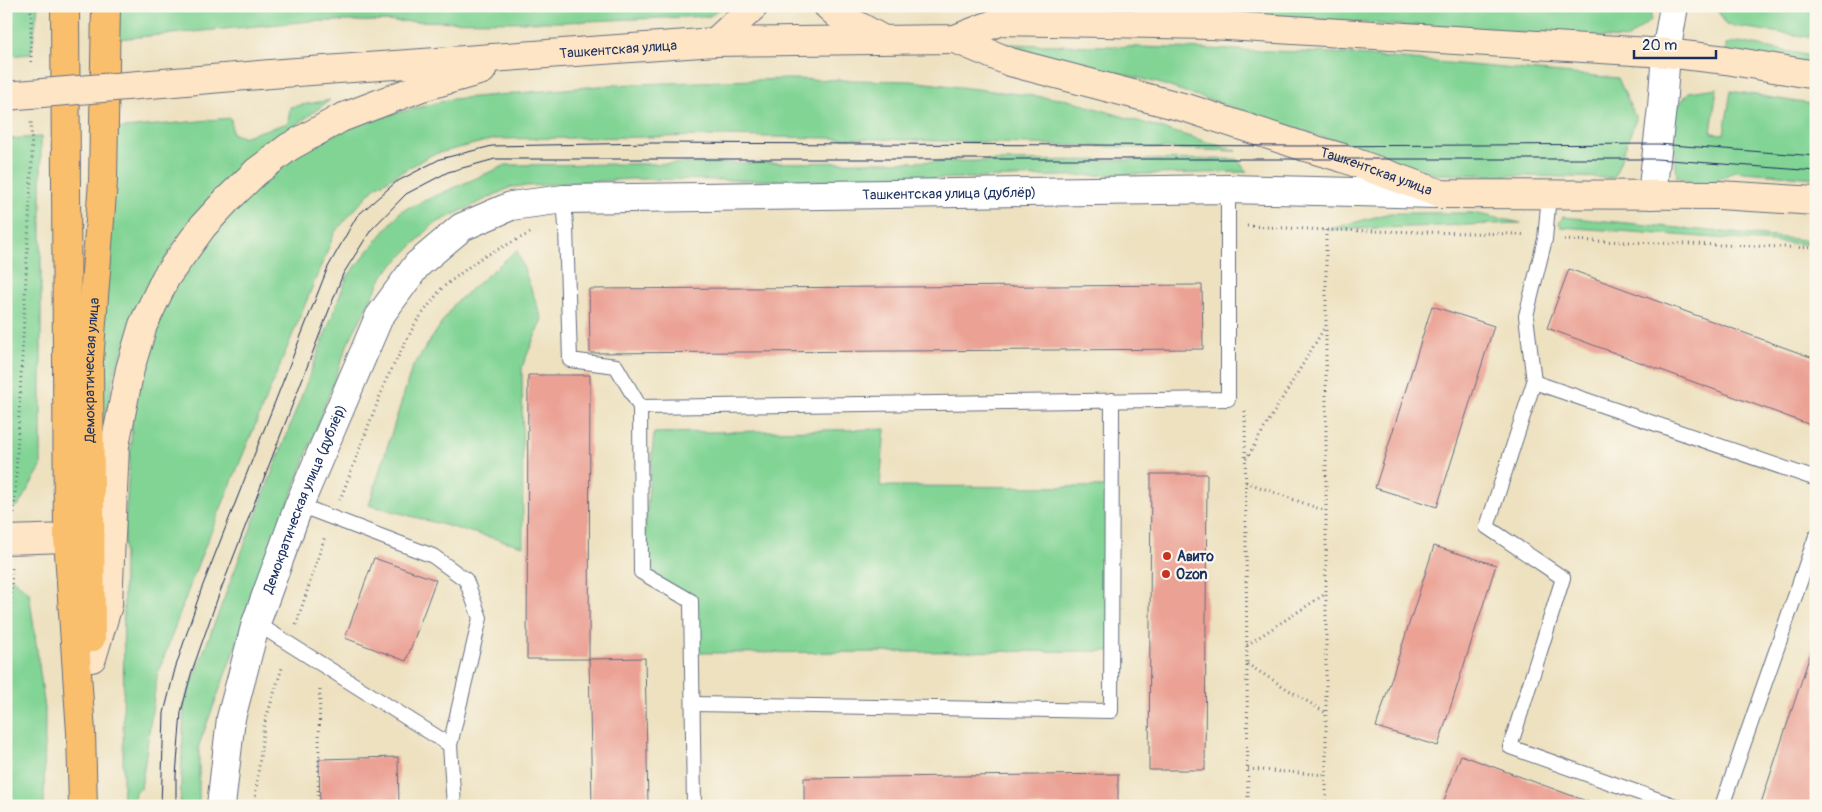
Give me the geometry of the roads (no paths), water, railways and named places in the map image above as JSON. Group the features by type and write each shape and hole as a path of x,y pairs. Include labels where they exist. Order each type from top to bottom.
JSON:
{"main road":[{"name":"Демократическая улица","path":"65,6 68,538 81,733 83,806"},
{"name":"Демократическая улица","path":"81,733 92,658 89,361 103,181 106,6"},
{"path":"715,42 754,6"},
{"path":"828,6 838,14 883,40"},
{"name":"Ташкентская улица","path":"6,96 283,73 715,42 955,39 1001,21 1211,25 1666,53 1726,60 1816,75"},
{"name":"Ташкентская улица","path":"955,39 1010,62 1190,109 1344,158 1441,194 1718,195 1816,201"},
{"path":"92,658 108,605 114,445 130,369 143,325 166,277 203,226 256,172 289,147 341,118 422,87 540,54"},
{"path":"9,540 68,538"}],"street":[{"path":"1652,195 1666,53 1674,6"},
{"name":"Ташкентская улица (дублёр)","path":"462,227 511,206 564,199 1227,200 1441,194"},
{"name":"Демократическая улица (дублёр)","path":"221,806 231,718 256,623 299,505 379,317 418,265 462,227"}],"lane":[{"path":"1549,195 1545,239 1526,316 1534,382 1487,527 1564,578 1510,747 1676,806"},
{"path":"564,199 570,360 616,366 640,407 641,572 691,602 694,806"},
{"path":"640,407 1228,398 1227,200"},
{"path":"1534,382 1816,479"},
{"path":"693,704 1111,711 1112,400"},
{"path":"299,505 433,556 466,580 480,618 450,745 454,806"},
{"path":"1722,806 1816,536"},
{"path":"256,623 450,745"}],"tram line":[{"path":"161,806 164,713 175,669 201,590 328,267 357,216 396,182 440,159 492,146 651,143 1302,146 1658,144 1816,156"},
{"path":"176,806 176,776 181,712 192,671 218,597 343,274 371,230 406,194 448,172 495,159 1656,159 1816,171"}],"place":[{"name":"Авито","path":"1167,556"},
{"name":"Ozon","path":"1166,574"}]}
